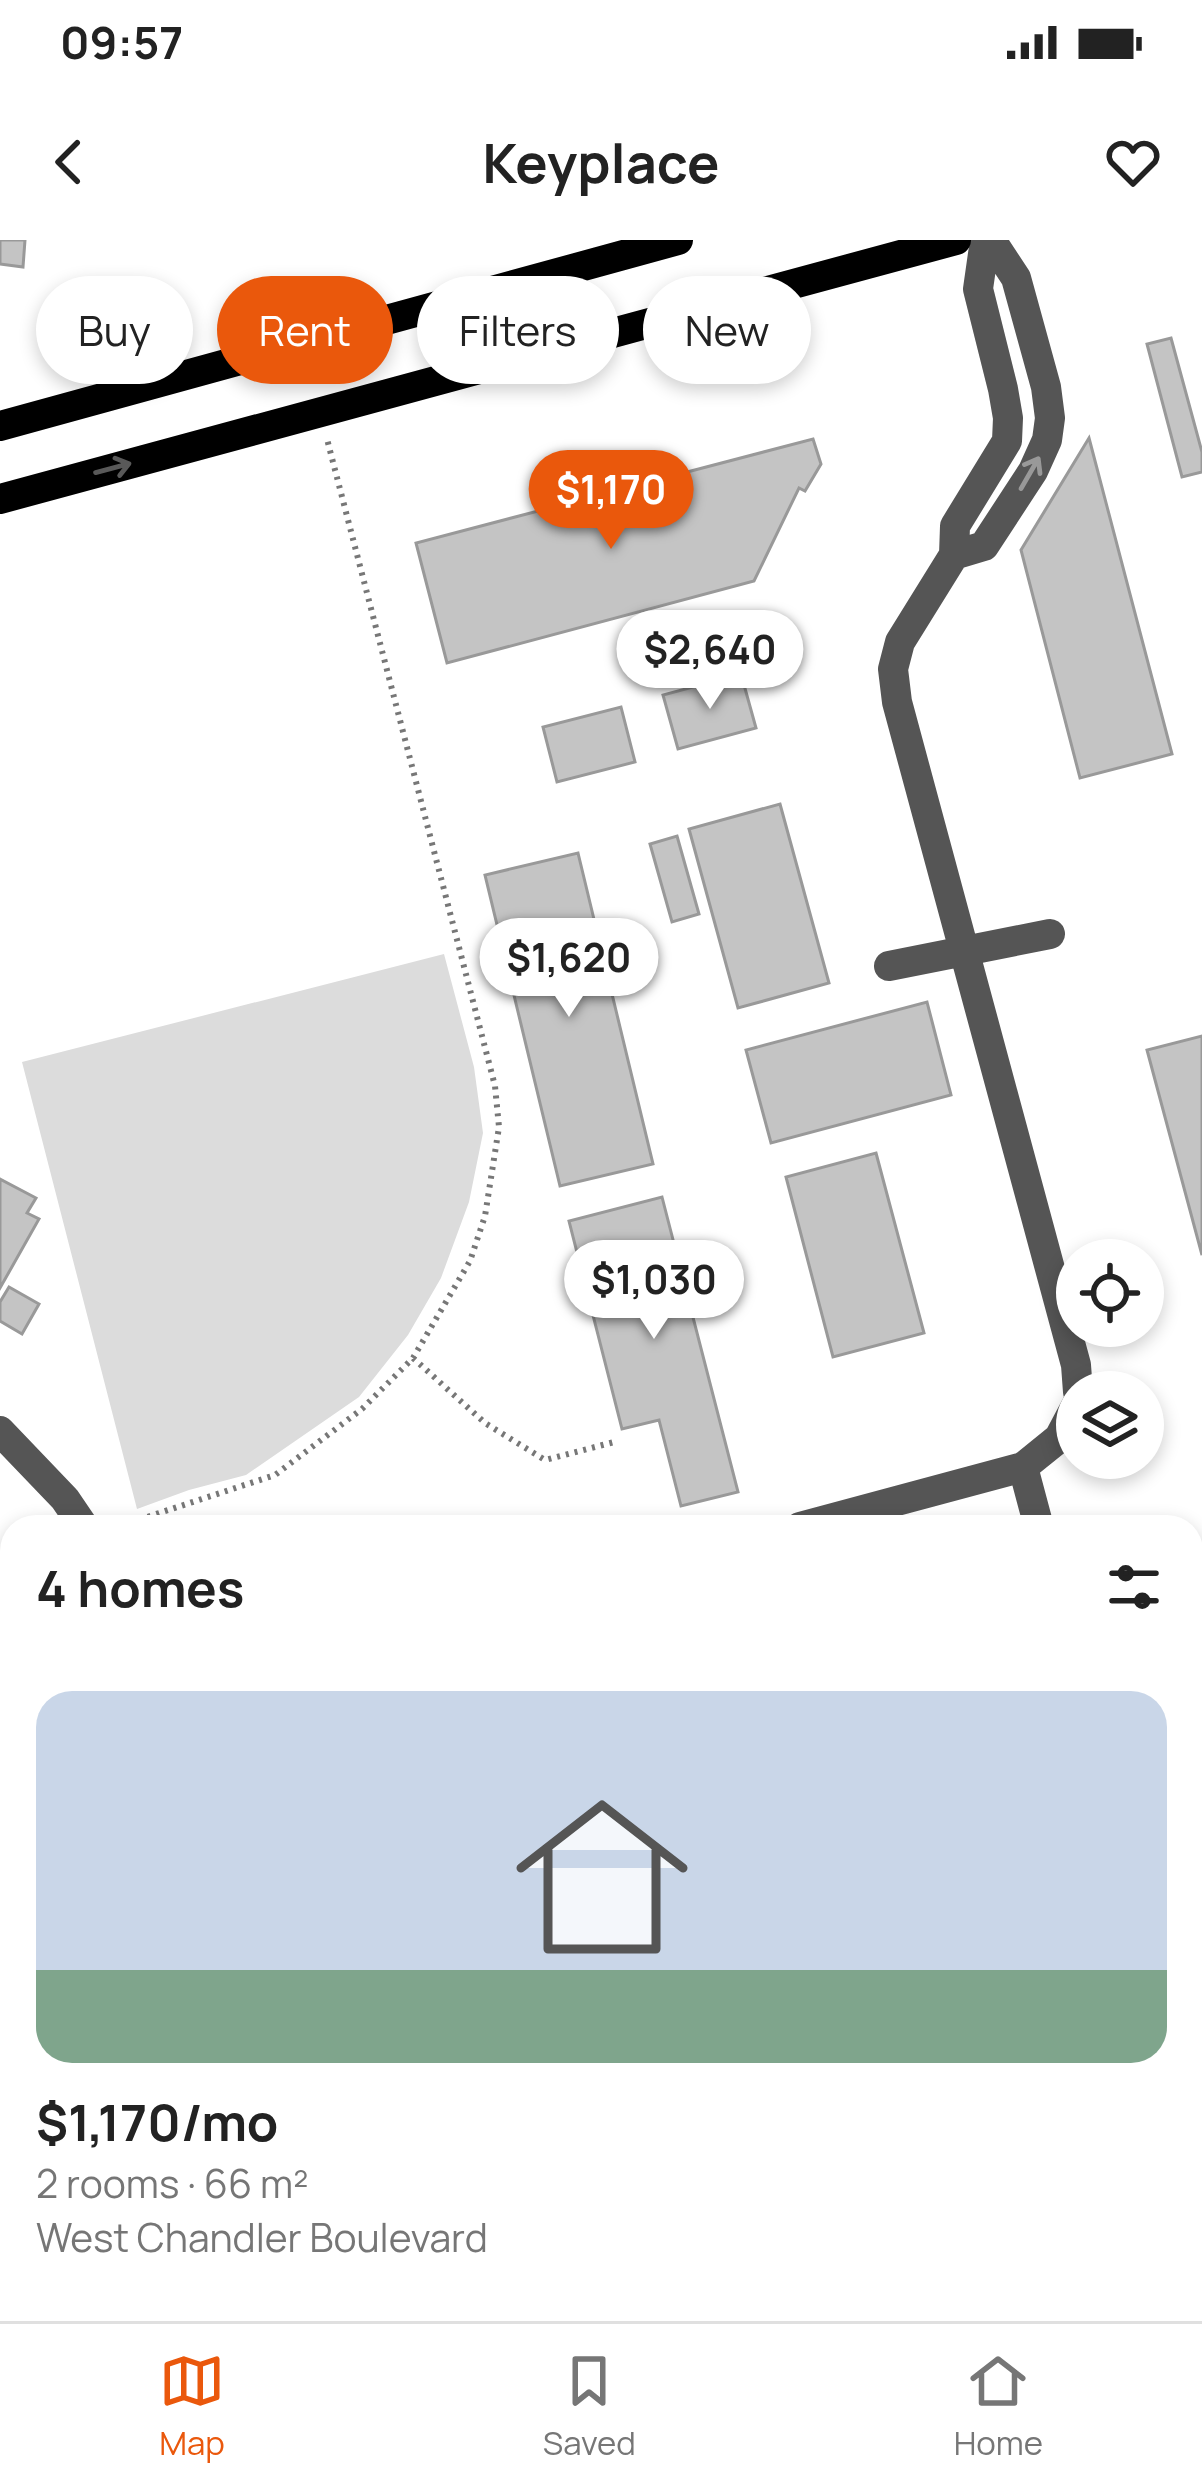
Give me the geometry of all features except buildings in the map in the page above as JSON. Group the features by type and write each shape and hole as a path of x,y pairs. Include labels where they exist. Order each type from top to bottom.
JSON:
{"main road":[{"path":"0,426 678,240"},
{"path":"0,499 956,240"}],"street":[{"path":"954,555 984,546 1033,471 1047,440 1050,418 1016,278 988,240"},
{"path":"988,240 978,289 1003,388 1006,441 955,526 954,555 901,642 893,669 897,702 1076,1371"},
{"path":"889,966 1050,934"},
{"path":"0,1431 76,1515"},
{"path":"845,1515 1023,1467 1056,1440"},
{"path":"1023,1467 1036,1515"}],"path":[{"path":"153,1515 275,1474 362,1409 413,1358 470,1261 485,1216 499,1127 490,1064 320,411"},
{"path":"413,1358 485,1423 544,1460 618,1441"}],"shaded area":[{"path":"444,954 474,1067 483,1133 469,1202 441,1278 408,1335 359,1397 246,1475 137,1509 22,1062"}]}
